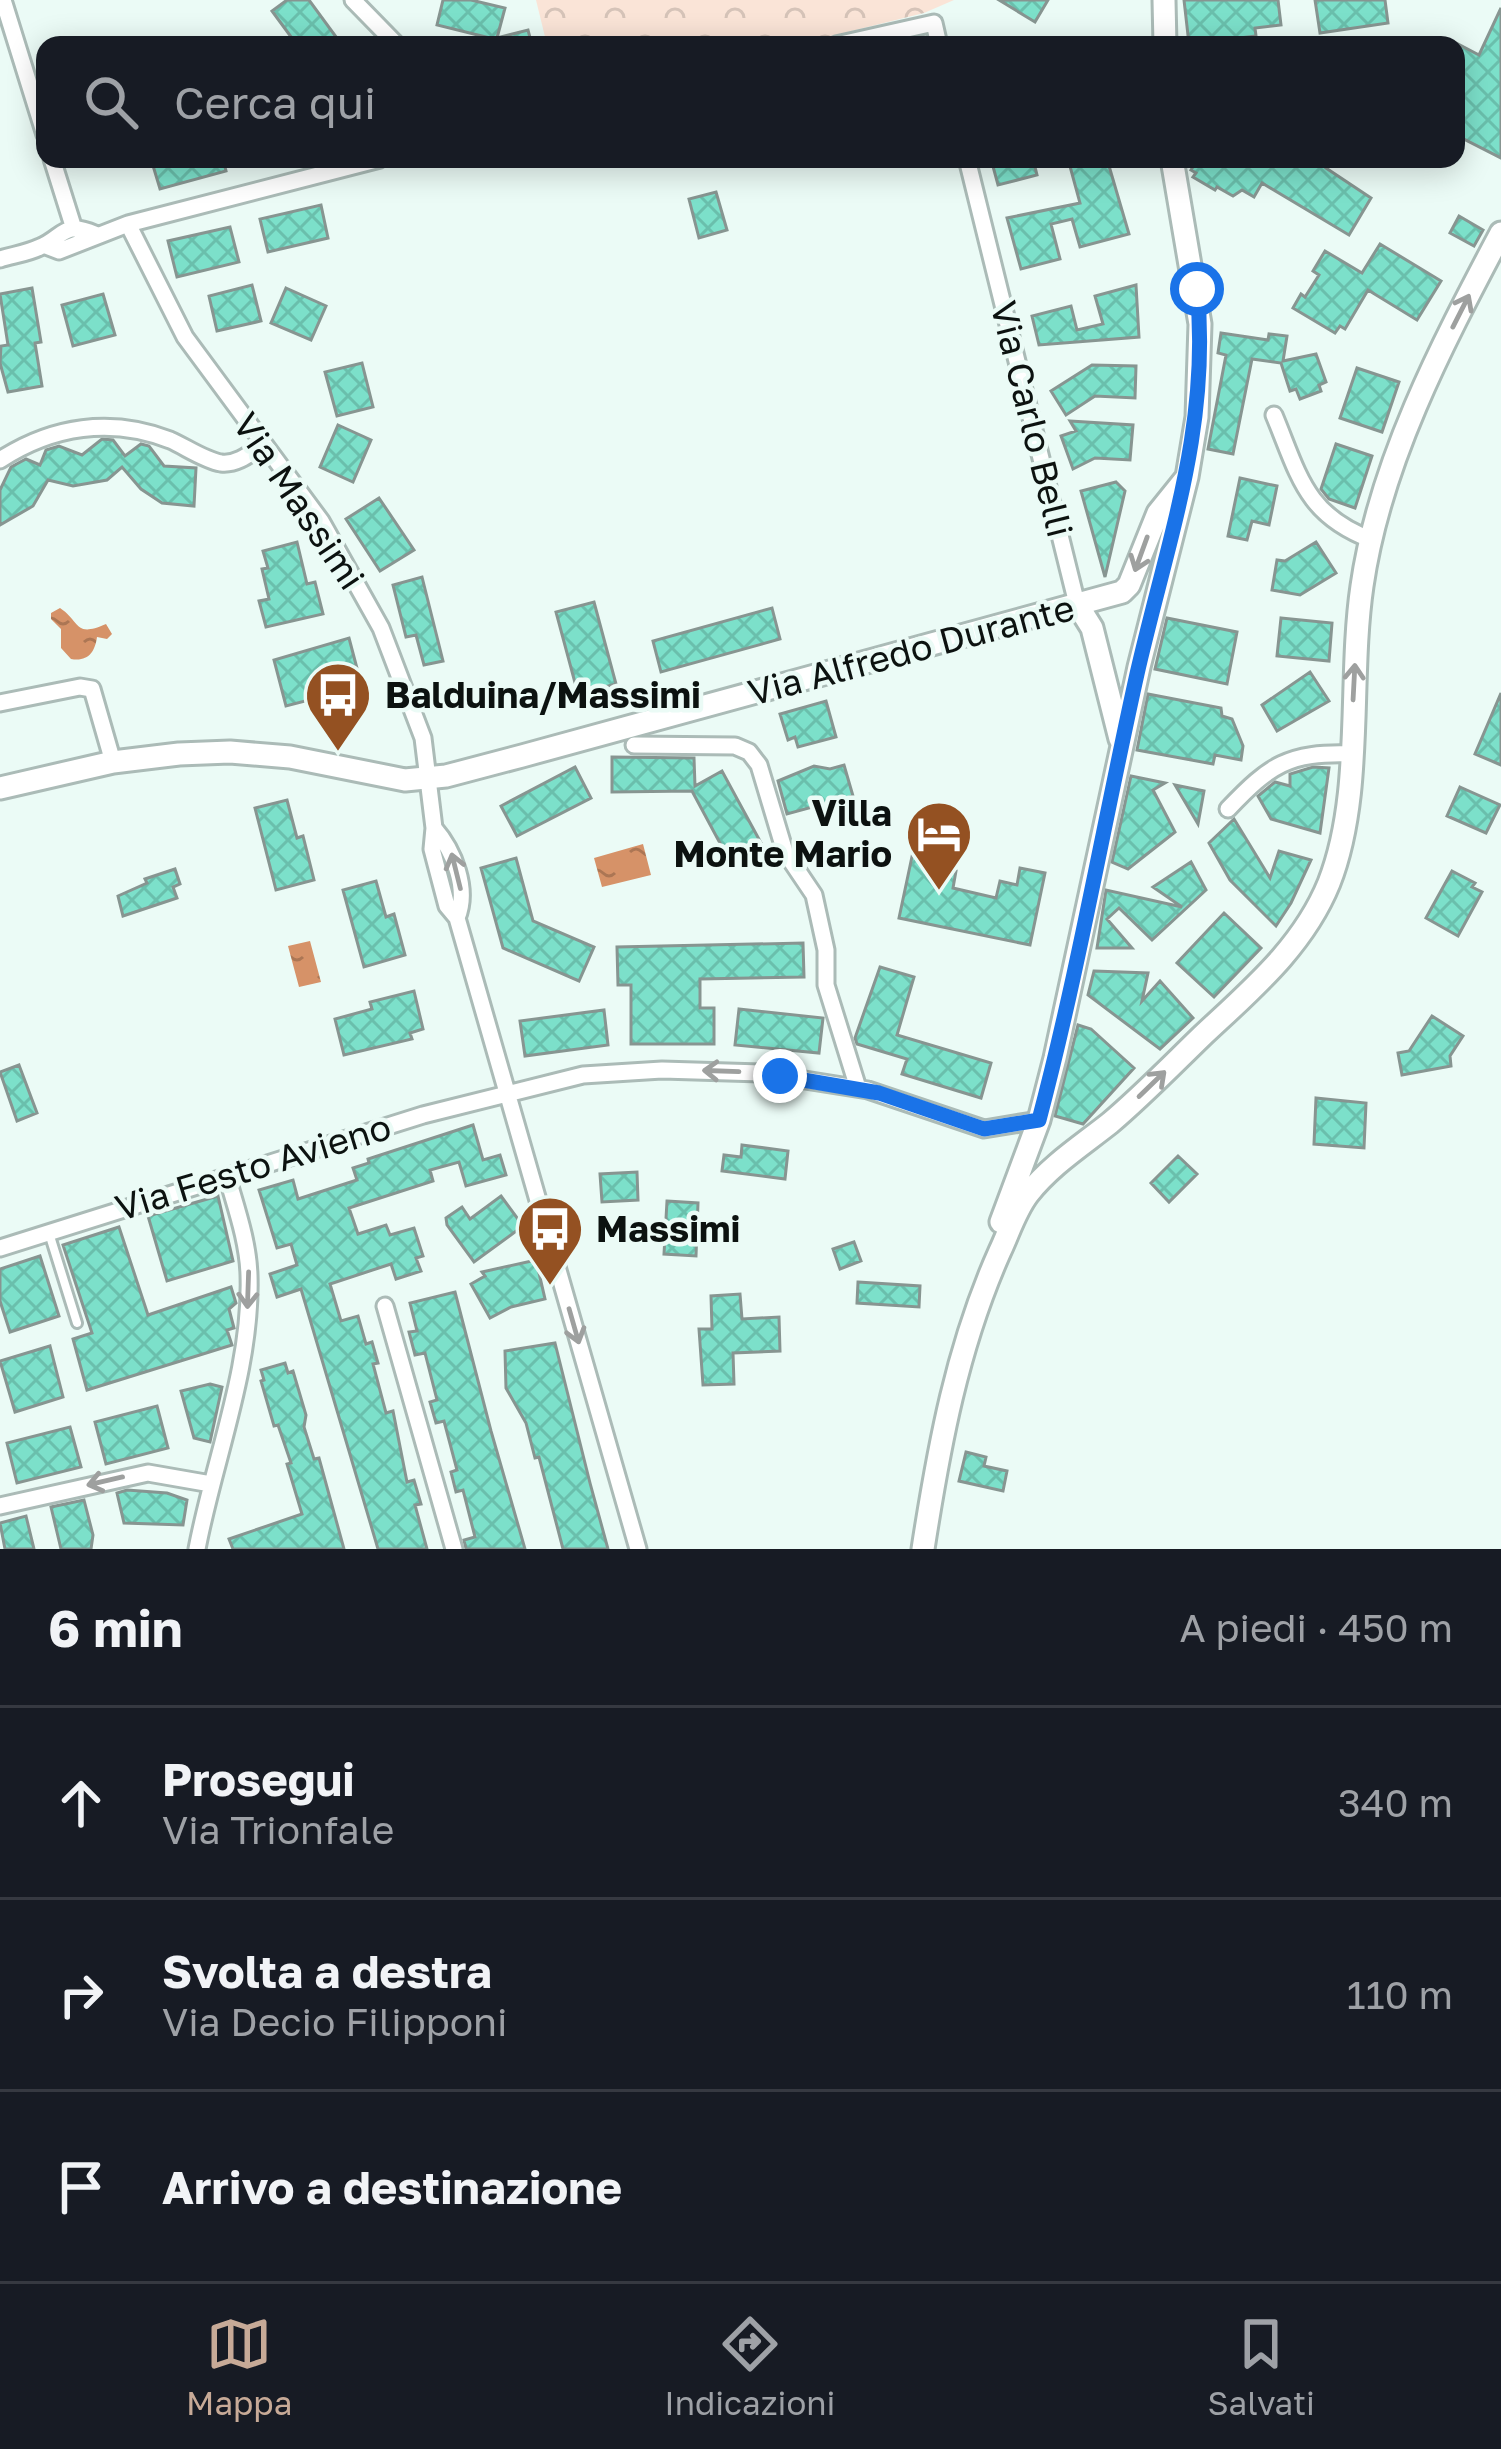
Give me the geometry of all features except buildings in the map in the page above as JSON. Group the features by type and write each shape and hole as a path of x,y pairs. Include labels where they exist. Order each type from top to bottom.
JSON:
{"main road":[{"path":"1164,0 1165,36"},
{"path":"923,1549 945,1416 1007,1201 1039,1120 1121,746 1187,478 1199,389 1200,324 1174,168"},
{"path":"984,1286 1022,1202 1061,1159 1127,1108 1268,974 1298,939 1320,901 1334,866 1351,754 1357,624 1372,540 1419,400 1497,246"},
{"name":"Via Alfredo Durante","path":"0,788 113,762 230,752 305,760 386,778 430,779 1126,590 1158,513 1187,478"},
{"name":"Via Carlo Belli","path":"1077,604 1092,628 1121,746"},
{"path":"1039,1120 1044,1148 1061,1159"}],"street":[{"path":"3,0 36,106"},
{"path":"353,0 388,36"},
{"path":"876,36 934,23 937,36"},
{"path":"55,168 74,229"},
{"path":"0,259 46,246 59,250 83,244 94,234 128,224 345,168"},
{"name":"Via Carlo Belli","path":"969,168 1077,604"},
{"name":"Via Massimi","path":"128,224 185,337 321,521 365,596 413,708 430,779 432,849 447,906 458,918 638,1549"},
{"path":"46,246 56,234 74,229 94,234"},
{"path":"1274,415 1317,507 1338,525 1372,540"},
{"path":"0,460 57,433 95,426 135,429 220,463 244,458 263,445"},
{"path":"0,703 80,687 92,689 113,762"},
{"path":"634,746 735,746 759,765 785,852 814,895 826,950 826,985 858,1088"},
{"path":"1228,809 1261,776 1287,760 1309,754 1351,754"},
{"name":"Via Festo Avieno","path":"0,1248 508,1092 583,1075 662,1070 760,1073 858,1088 984,1129 1039,1120"},
{"path":"197,1549 242,1355 248,1307 248,1264 227,1176"},
{"path":"385,1306 454,1549"},
{"path":"0,1506 148,1473 211,1484"}],"lane":[{"path":"48,1232 77,1323"}],"green space":[{"path":"536,0 954,0 924,13 831,36 545,36"}],"water":[{"path":"60,608 83,629 106,624 112,634 107,639 97,637 86,657 71,659 61,648 61,629 51,619 51,613"},
{"path":"643,844 651,875 602,887 594,858"},
{"path":"310,941 321,982 299,987 288,946"}],"place":[{"name":"Balduina/Massimi","path":"338,754"},
{"name":"Villa Monte Mario","path":"939,893"},
{"name":"Massimi","path":"550,1288"}],"route":[{"path":"780,1076 879,1093 984,1129 1039,1120 1138,667 1187,478 1199,389 1197,289"}]}
